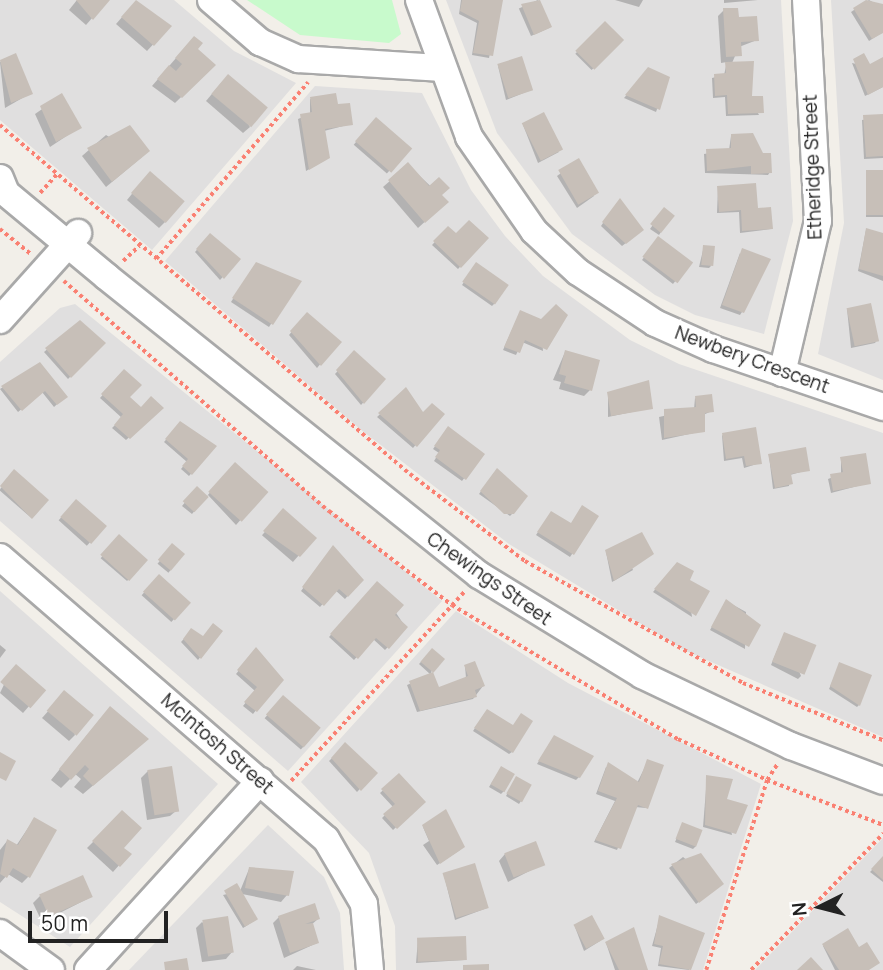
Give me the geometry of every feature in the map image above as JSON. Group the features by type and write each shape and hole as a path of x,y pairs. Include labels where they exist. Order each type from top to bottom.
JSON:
{"street":[{"path":"211,0 271,49 323,64 443,68"},
{"name":"Newbery Crescent","path":"419,0 469,137 498,186 578,272 655,323 782,373 883,407"},
{"name":"Etheridge Street","path":"782,373 818,221 806,0"},
{"name":"Chewings Street","path":"1,179 6,193 118,267 142,300 354,480 479,575 642,676 883,781"},
{"path":"0,320 40,262 66,233"},
{"path":"0,294 40,262"},
{"name":"McIntosh Street","path":"0,556 326,839 348,870 366,916 370,970"},
{"path":"88,970 269,788"},
{"path":"0,933 51,970"}],"path":[{"path":"156,259 323,64"},
{"path":"0,125 410,474 525,561 743,683 883,740"},
{"path":"0,229 329,511 452,606 598,697 767,780 883,825"},
{"path":"269,788 452,606 479,575"},
{"path":"706,970 767,780 779,762"},
{"path":"751,970 883,834"}],"shaded area":[{"path":"0,0 174,0 234,51 296,83 152,250 0,120"},
{"path":"446,0 781,0 793,221 764,334 695,315 655,295 572,234 497,133"},
{"path":"831,0 883,0 883,380 818,354 844,223"},
{"path":"315,86 422,93 471,190 505,236 543,276 630,340 679,364 883,433 883,737 686,651 509,544 360,429 165,261"},
{"path":"75,304 442,601 288,771 0,521 0,362 60,308"},
{"path":"0,591 218,784 70,947 0,902"},
{"path":"456,611 568,683 761,784 703,970 396,970 395,926 369,853 301,782"},
{"path":"268,825 324,877 340,913 344,970 129,970"},
{"path":"883,838 883,970 755,970"}],"green space":[{"path":"247,0 392,0 401,34 389,43 300,35"}],"building":[{"path":"76,0 110,0 93,20"},
{"path":"136,0 172,26 154,46 121,17"},
{"path":"462,0 503,0 493,56 473,53 479,21 460,11"},
{"path":"540,0 552,27 534,35 521,4"},
{"path":"866,0 883,4 883,33 872,39 853,8"},
{"path":"723,8 738,8 739,17 757,16 759,41 741,42 742,56 726,57"},
{"path":"605,21 624,40 594,70 575,51"},
{"path":"194,36 203,43 198,49 216,65 182,98 157,79 169,65 176,71 182,64 175,58"},
{"path":"16,53 33,94 11,103 0,60"},
{"path":"864,53 870,64 883,57 883,87 868,95 853,59"},
{"path":"522,56 533,90 508,98 497,64"},
{"path":"754,61 752,96 763,96 764,113 728,114 727,95 715,96 714,74 726,73 725,62"},
{"path":"648,67 670,77 660,110 625,95"},
{"path":"228,74 268,107 251,127 211,94"},
{"path":"62,93 82,128 56,142 40,106"},
{"path":"336,93 338,104 350,103 353,125 325,129 330,158 309,170 300,114 312,112 310,97"},
{"path":"544,112 563,149 541,161 522,123"},
{"path":"883,114 883,156 866,157 863,115"},
{"path":"376,117 412,148 391,173 355,141"},
{"path":"130,125 150,151 112,182 87,148"},
{"path":"753,133 763,153 771,153 772,173 751,174 751,166 707,171 706,149 731,148 731,134"},
{"path":"579,158 599,193 578,205 558,170"},
{"path":"408,162 429,186 439,177 450,188 442,195 449,202 425,223 388,180"},
{"path":"866,170 883,170 883,215 866,215"},
{"path":"150,171 185,201 166,223 131,193"},
{"path":"756,183 758,208 771,207 773,229 742,231 741,210 719,212 717,186"},
{"path":"620,198 644,230 626,244 602,222"},
{"path":"664,207 675,216 661,233 650,224"},
{"path":"469,220 489,238 461,268 433,241 448,226 456,233"},
{"path":"866,228 883,233 883,276 859,269"},
{"path":"210,233 241,259 224,279 196,249"},
{"path":"658,236 693,262 677,283 642,257"},
{"path":"703,245 715,246 713,266 701,265"},
{"path":"742,248 771,259 744,313 722,305"},
{"path":"256,262 302,281 273,325 232,298"},
{"path":"476,262 509,285 495,305 462,282"},
{"path":"871,303 879,341 855,346 847,308"},
{"path":"556,304 568,315 547,350 525,340 520,353 504,347 520,310 541,319"},
{"path":"307,312 342,342 321,366 290,331"},
{"path":"80,320 106,343 71,378 45,348"},
{"path":"354,350 386,379 364,404 336,370"},
{"path":"565,350 600,360 592,391 564,383 566,376 559,374"},
{"path":"40,362 68,397 57,405 45,391 22,411 1,386"},
{"path":"124,369 142,385 130,397 141,407 151,396 164,408 130,439 114,425 123,414 101,394"},
{"path":"649,380 653,409 611,416 607,392"},
{"path":"406,387 423,412 432,403 445,414 417,447 378,413"},
{"path":"712,394 714,412 705,413 705,432 664,438 664,409 696,407 695,396"},
{"path":"180,421 217,446 192,475 182,466 188,459 165,439"},
{"path":"448,426 485,454 466,480 435,457 440,450 434,446"},
{"path":"756,427 762,464 746,466 744,456 726,459 722,433"},
{"path":"806,447 810,471 791,474 793,484 775,488 768,454"},
{"path":"866,453 871,484 833,491 830,474 843,472 840,457"},
{"path":"235,462 268,492 242,522 208,492"},
{"path":"497,468 528,496 514,514 504,514 480,491"},
{"path":"14,469 49,500 32,519 0,486"},
{"path":"197,486 209,497 194,512 183,501"},
{"path":"76,499 107,526 91,544 60,517"},
{"path":"582,505 599,516 574,555 537,532 551,511 571,523"},
{"path":"283,508 317,538 300,557 263,531"},
{"path":"642,532 654,554 614,581 605,550"},
{"path":"119,534 148,560 129,581 100,555"},
{"path":"172,543 185,554 171,571 158,560"},
{"path":"333,545 364,580 348,597 339,589 324,606 302,587"},
{"path":"677,562 694,571 690,580 710,591 696,616 654,589"},
{"path":"159,574 191,603 175,621 143,592"},
{"path":"377,581 404,605 395,615 408,627 389,649 376,638 358,659 330,634"},
{"path":"726,599 761,625 749,647 711,627"},
{"path":"213,623 223,631 201,659 183,639 191,628 203,636"},
{"path":"784,632 816,645 804,675 772,662"},
{"path":"256,647 284,680 257,712 244,702 257,687 237,670"},
{"path":"432,648 445,659 433,673 420,662"},
{"path":"475,661 485,686 475,690 477,697 420,711 409,681 433,672 439,687 468,676 464,665"},
{"path":"839,662 872,675 860,706 830,686"},
{"path":"16,664 46,690 30,708 0,682"},
{"path":"64,690 94,715 77,736 47,711"},
{"path":"283,695 321,728 304,747 266,715"},
{"path":"110,706 149,739 93,786 83,776 89,769 85,765 71,780 59,769"},
{"path":"487,709 513,725 521,713 533,721 513,753 474,728"},
{"path":"554,735 594,756 580,778 538,761"},
{"path":"345,742 378,773 361,791 331,758"},
{"path":"0,752 16,761 6,781 0,778"},
{"path":"647,759 664,765 648,809 638,805 621,849 595,840 617,798 598,791 608,762 639,782"},
{"path":"172,766 179,811 155,815 147,770"},
{"path":"501,766 515,774 504,792 490,784"},
{"path":"399,773 426,802 397,829 383,814 395,804 381,789"},
{"path":"706,775 733,779 727,799 748,805 736,834 705,825"},
{"path":"516,776 532,785 522,802 506,793"},
{"path":"446,809 465,847 440,864 422,825"},
{"path":"122,810 142,828 124,848 132,854 120,867 92,841"},
{"path":"34,817 57,830 30,878 13,868 7,878 0,874 7,839 18,845"},
{"path":"682,822 703,830 696,847 676,839"},
{"path":"536,841 545,865 514,877 504,853"},
{"path":"701,853 724,884 699,903 671,864"},
{"path":"883,856 883,880 871,869"},
{"path":"475,863 489,908 456,918 442,873"},
{"path":"249,867 294,871 289,896 245,888"},
{"path":"83,875 93,897 49,916 39,895"},
{"path":"237,883 258,919 245,927 224,890"},
{"path":"315,903 320,919 305,924 313,923 319,943 290,953 278,916"},
{"path":"592,915 605,939 586,949 573,925"},
{"path":"659,915 705,933 691,970 659,964 663,946 654,944"},
{"path":"228,916 234,953 208,957 202,920"},
{"path":"634,927 648,970 619,970 605,942"},
{"path":"848,928 859,947 867,942 880,963 869,970 839,970 822,944"},
{"path":"466,936 467,960 418,962 417,938"},
{"path":"811,957 823,970 797,970"},
{"path":"187,958 189,970 165,970 164,962"},
{"path":"489,964 489,970 463,970 463,965"}]}
